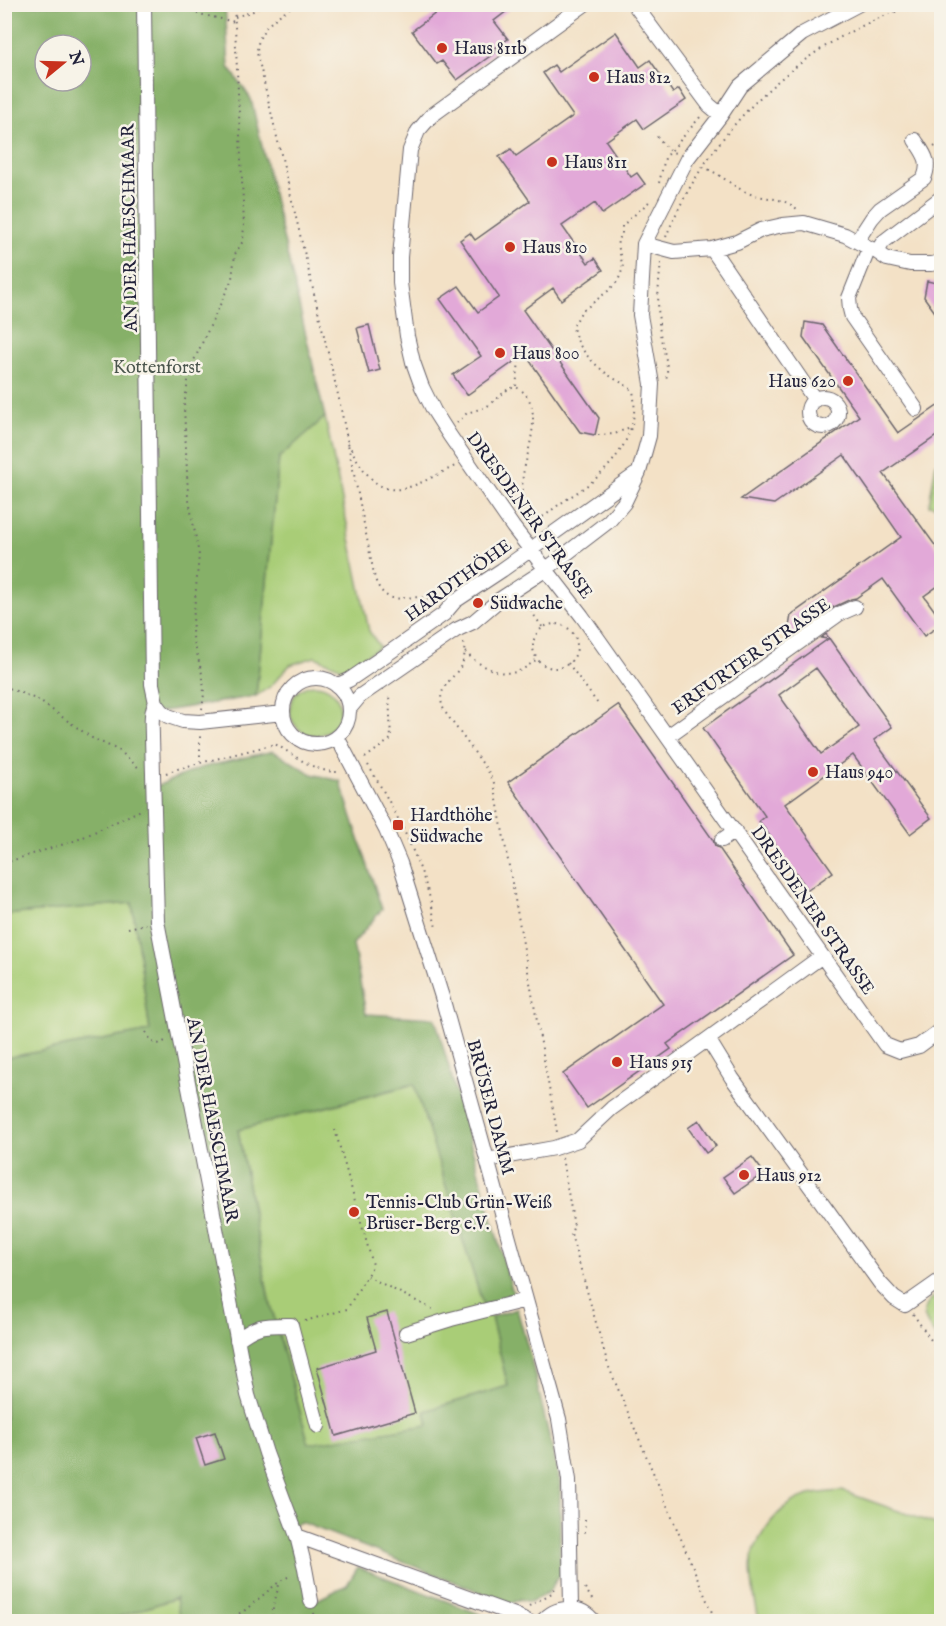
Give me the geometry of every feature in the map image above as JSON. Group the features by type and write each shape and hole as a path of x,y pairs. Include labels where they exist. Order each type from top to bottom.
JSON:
{"street":[{"name":"AN DER HAESCHMAAR","path":"144,4 152,684 156,703 152,712 153,804 157,921 248,1395 266,1453 297,1536 311,1601"},
{"name":"DRESDENER STRASSE","path":"585,4 431,116 418,131 410,150 400,257 403,310 413,362 434,411 466,460 530,550 582,615 885,1045 900,1051 919,1046 942,1029"},
{"path":"634,4 709,105 721,115"},
{"path":"350,708 360,696 456,630 473,622 499,600 545,570 609,521 624,503 639,472 649,436 652,384 640,315 644,244 687,159 740,86 802,34 859,4"},
{"path":"915,140 927,162 927,171 924,178 880,209 872,218 857,282 849,298 852,318 916,410"},
{"path":"867,247 883,242 942,197"},
{"path":"644,244 674,252 712,249 737,242 761,230 804,223 845,235 887,259 909,264 942,262"},
{"path":"712,249 815,400"},
{"name":"HARDTHÖHE","path":"338,685 376,662 444,614 455,601 639,472"},
{"name":"ERFURTER STRASSE","path":"668,736 839,614 855,607"},
{"path":"444,614 456,630"},
{"path":"376,662 387,678"},
{"path":"320,677 338,685 346,695 350,708 345,729 337,737 321,744 303,742 293,735 286,725 283,713 287,694 293,686 310,678 320,677"},
{"path":"156,703 162,711 183,721 200,722 283,713"},
{"name":"BRÜSER DAMM","path":"337,737 386,830 400,863 442,997 559,1419 569,1480 571,1609"},
{"path":"722,840 735,831"},
{"path":"487,1160 560,1146 578,1140 612,1108 822,956"},
{"path":"708,1039 732,1078 880,1283 894,1298 905,1305 942,1279"},
{"path":"406,1333 526,1300"},
{"path":"237,1340 263,1325 291,1325 318,1426"},
{"path":"297,1536 529,1622"},
{"path":"542,1622 552,1612 561,1609 582,1611 594,1622"}],"path":[{"path":"181,4 199,14 235,22"},
{"path":"4,687 38,700 92,738 120,751 153,786 165,774 200,762 200,722 204,694 203,678 192,633 199,555 188,495 184,406 190,369 232,279 235,254 243,241 234,4"},
{"path":"235,17 266,4"},
{"path":"295,4 264,29 257,42 257,53 339,399 375,579 377,586 385,596 427,598 444,614"},
{"path":"633,391 664,381 667,372 658,316 663,249 684,198 721,140 770,88 805,60 842,36 866,24 919,4"},
{"path":"658,187 663,164 670,152 709,105"},
{"path":"657,136 670,152 687,159"},
{"path":"703,167 747,192 790,204 799,210 804,223"},
{"path":"513,527 528,518 536,519 545,516 594,479 625,444 632,426 633,391 590,358 577,342 573,327 580,312 618,281 623,268 617,240 622,234 622,226 653,198"},
{"path":"516,387 519,362"},
{"path":"446,430 467,413 500,398 507,389 516,387 522,390 528,399 534,419 523,475 523,497 528,518"},
{"path":"598,435 615,434 632,426"},
{"path":"347,440 362,468 381,487 392,490 411,488 466,460"},
{"path":"561,624 571,630 577,642 575,655 568,663 560,667 550,667 537,658 534,645 537,634 546,626 561,624"},
{"path":"456,630 464,644 463,664 443,690 440,703 494,783 574,1226 571,1233 572,1238 608,1365 716,1622"},
{"path":"465,652 487,667 505,673 523,669 537,658"},
{"path":"568,663 598,704"},
{"path":"365,758 391,739 387,678"},
{"path":"4,863 76,840 153,804"},
{"path":"146,1032 152,1041 160,1044 178,1034"},
{"path":"291,1325 347,1309 373,1266 334,1130"},
{"path":"367,1276 451,1319"},
{"path":"905,1305 942,1356"},
{"path":"223,1622 244,1611 280,1581 305,1568"},
{"path":"272,1622 280,1581"},
{"path":"523,1607 552,1593 558,1584 561,1584"}],"green space":[{"name":"Kottenforst","path":"5,5 225,5 229,67 251,99 325,417 279,458 256,696 152,713 152,788 200,768 273,751 312,774 340,781 382,909 353,944 366,1014 435,1018 514,1297 483,1305 414,1084 238,1130 268,1295 309,1444 428,1425 425,1411 508,1386 491,1317 517,1309 560,1482 560,1574 549,1592 530,1602 520,1599 511,1604 301,1522 287,1527 300,1571 315,1601 347,1585 358,1567 498,1621 180,1621 176,1598 106,1621 5,1621 5,1058 150,1031 132,903 5,915"},
{"path":"325,417 369,631 380,647 344,669 315,657 290,665 271,686 256,696 279,457"},
{"path":"936,464 941,465 941,507 929,505"},
{"path":"315,685 324,687 335,696 340,710 338,719 329,730 315,735 306,733 295,724 290,710 292,701 301,690"},
{"path":"132,903 150,1031 5,1058 5,915"},
{"name":"Tennis-Club Grün-Weiß Brüser-Berg e.V.","path":"415,1084 483,1305 491,1317 508,1386 425,1411 428,1425 309,1445 268,1295 238,1130"},
{"path":"941,1291 941,1344 927,1322 924,1311 932,1298"},
{"path":"842,1491 941,1526 941,1621 759,1621 751,1566 759,1539 771,1521 785,1507 798,1499"},
{"path":"176,1598 180,1621 106,1621"}],"building":[{"path":"448,4 516,4 494,21 508,39 495,48 497,51 457,80 442,61 437,64 412,31"},
{"path":"616,32 640,67 650,60 673,93 679,89 686,100 644,129 637,119 606,141 631,177 637,173 645,184 602,214 595,203 562,226 588,263 595,258 603,270 561,300 553,288 523,310 599,418 595,435 580,432 525,354 467,395 453,375 481,356 440,299 459,286 478,312 499,297 460,240 470,233 475,240 530,201 499,157 511,149 516,156 573,116 543,73 554,65 559,72"},
{"path":"927,281 942,284 942,322 924,297"},
{"path":"805,322 822,325 898,433 942,403 942,432 883,473 942,555 942,583 924,596 942,624 924,636 883,579 856,598 834,607 796,634 788,633 791,615 901,537 844,455 774,504 741,499 859,416 803,337"},
{"path":"369,325 380,370 369,373 357,328"},
{"name":"Haus 940","path":"826,634 892,727 874,740 931,818 910,834 853,755 785,804 833,872 808,890 759,821 765,816 703,728 828,639 821,638","holes":["816,668 859,727 821,754 779,695"]},
{"path":"618,705 793,955 667,1044 671,1049 587,1108 563,1074 663,1004 508,782"},
{"path":"699,1120 716,1146 706,1153 688,1128"},
{"name":"Haus 912","path":"752,1157 764,1173 735,1193 723,1177"},
{"path":"387,1312 415,1413 336,1436 317,1368 376,1350 367,1318"},
{"path":"215,1432 224,1459 205,1465 196,1438"}],"place":[{"name":"Haus 811b","path":"442,48"},
{"name":"Haus 812","path":"594,77"},
{"name":"Haus 811","path":"552,162"},
{"name":"Haus 810","path":"510,247"},
{"name":"Haus 800","path":"500,353"},
{"name":"Haus 620","path":"848,381"},
{"name":"Südwache","path":"478,603"},
{"name":"Haus 940","path":"813,772"},
{"name":"Hardthöhe Südwache","path":"398,825"},
{"name":"Haus 915","path":"617,1062"},
{"name":"Haus 912","path":"744,1175"},
{"name":"Tennis-Club Grün-Weiß Brüser-Berg e.V.","path":"354,1212"}]}
